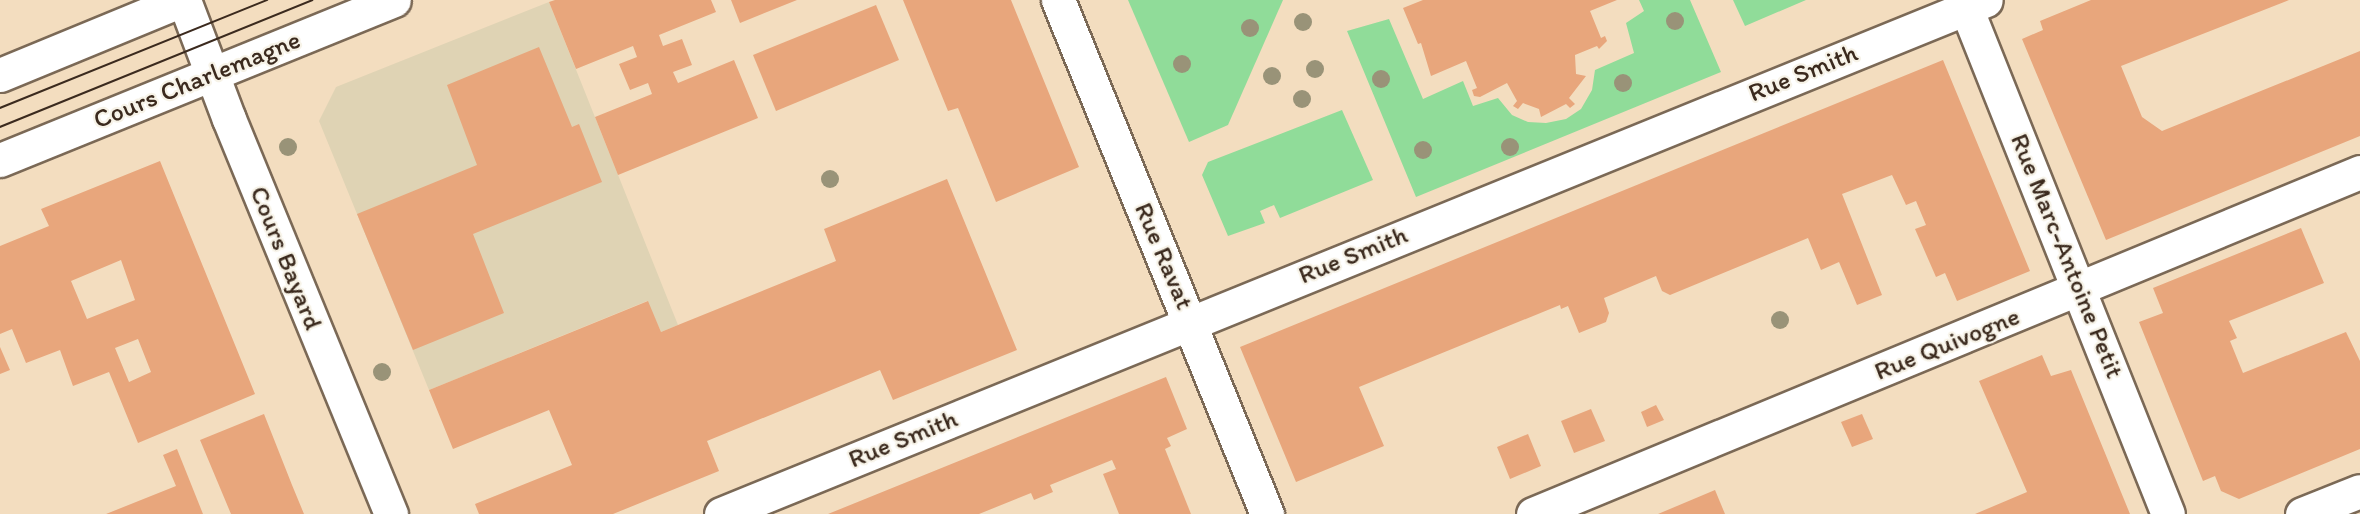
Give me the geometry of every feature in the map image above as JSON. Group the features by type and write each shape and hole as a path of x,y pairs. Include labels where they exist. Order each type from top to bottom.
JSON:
{"street":[{"name":"Cours Bayard","path":"183,0 391,514"},
{"path":"0,75 183,0"},
{"name":"Cours Charlemagne","path":"0,160 394,0"},
{"name":"Rue Ravat","path":"1058,0 1267,514"},
{"name":"Rue Smith","path":"721,514 1972,2"},
{"name":"Rue Marc-Antoine Petit","path":"1972,2 2168,514"},
{"name":"Rue Quivogne","path":"1533,514 2360,172"},
{"path":"2302,514 2360,491"}],"shaded area":[{"path":"549,2 678,325 661,332 647,301 429,390 319,121 336,87"}],"green space":[{"path":"1128,0 1283,0 1228,125 1189,142"},
{"path":"1639,0 1690,0 1721,72 1416,197 1347,31 1389,19 1423,99 1463,81 1473,106 1498,98 1512,115 1528,122 1546,123 1566,119 1581,109 1592,90 1595,70 1634,53 1626,23 1644,11"},
{"path":"1733,0 1806,0 1745,26"},
{"path":"1342,110 1373,180 1280,218 1274,205 1260,211 1265,223 1228,236 1202,175 1208,162"}],"building":[{"path":"555,0 711,0 716,12 659,35 663,46 682,39 692,65 673,72 678,83 734,60 758,118 618,175 595,117 652,94 648,83 630,90 619,64 637,57 633,46 576,69 549,2"},
{"path":"731,0 797,0 740,23"},
{"path":"903,0 1011,0 1079,167 996,202 958,108 948,111"},
{"path":"1423,0 1617,0 1590,11 1601,38 1605,36 1607,41 1599,49 1597,46 1575,55 1576,74 1586,76 1569,98 1575,104 1570,108 1566,104 1541,117 1539,109 1523,103 1518,109 1513,106 1517,101 1507,83 1480,97 1474,96 1472,90 1477,88 1466,61 1431,76 1421,43 1418,44 1403,8"},
{"path":"2091,0 2289,0 2121,66 2142,117 2162,131 2360,51 2360,136 2106,240 2022,39 2043,30 2040,21"},
{"path":"876,5 899,60 776,111 753,55"},
{"path":"539,47 572,127 579,124 602,182 473,234 504,313 413,350 357,214 477,165 447,85"},
{"path":"1943,60 2030,271 1957,301 1945,273 1936,277 1915,229 1926,225 1916,201 1906,205 1892,175 1842,194 1882,295 1857,305 1839,262 1821,270 1808,238 1670,295 1662,291 1656,276 1604,298 1609,313 1606,322 1579,333 1568,306 1561,309 1560,305 1359,387 1384,446 1296,482 1240,347"},
{"path":"160,161 255,394 138,443 109,372 73,386 60,350 26,363 12,329 0,334 0,246 49,226 41,209","holes":["121,260 135,300 87,319 71,281","138,339 151,372 129,382 115,348"]},
{"path":"947,179 1017,350 893,400 880,370 707,441 719,471 613,514 479,514 475,504 572,465 549,410 453,449 429,390 648,301 661,332 836,261 824,229"},
{"path":"2301,228 2324,283 2229,321 2237,338 2230,341 2243,373 2346,332 2360,361 2360,449 2239,499 2221,491 2215,476 2203,481 2139,322 2163,313 2153,288"},
{"path":"0,347 10,370 0,374"},
{"path":"2042,355 2051,376 2071,370 2130,514 1975,514 2027,492 1979,381"},
{"path":"1166,377 1187,429 1167,438 1171,446 1165,449 1191,514 1119,514 1103,474 1116,469 1112,460 1050,485 1053,492 1034,500 1031,493 979,514 828,514"},
{"path":"1656,405 1664,420 1647,427 1641,412"},
{"path":"1591,409 1605,441 1574,453 1561,421"},
{"path":"264,414 304,514 231,514 200,440"},
{"path":"1862,414 1873,439 1852,447 1841,422"},
{"path":"1528,434 1541,466 1510,479 1497,447"},
{"path":"177,449 203,514 106,514 176,486 163,455"},
{"path":"1715,490 1725,514 1658,514"}],"tram line":[{"path":"0,108 267,0"},
{"path":"0,127 312,0"}]}
